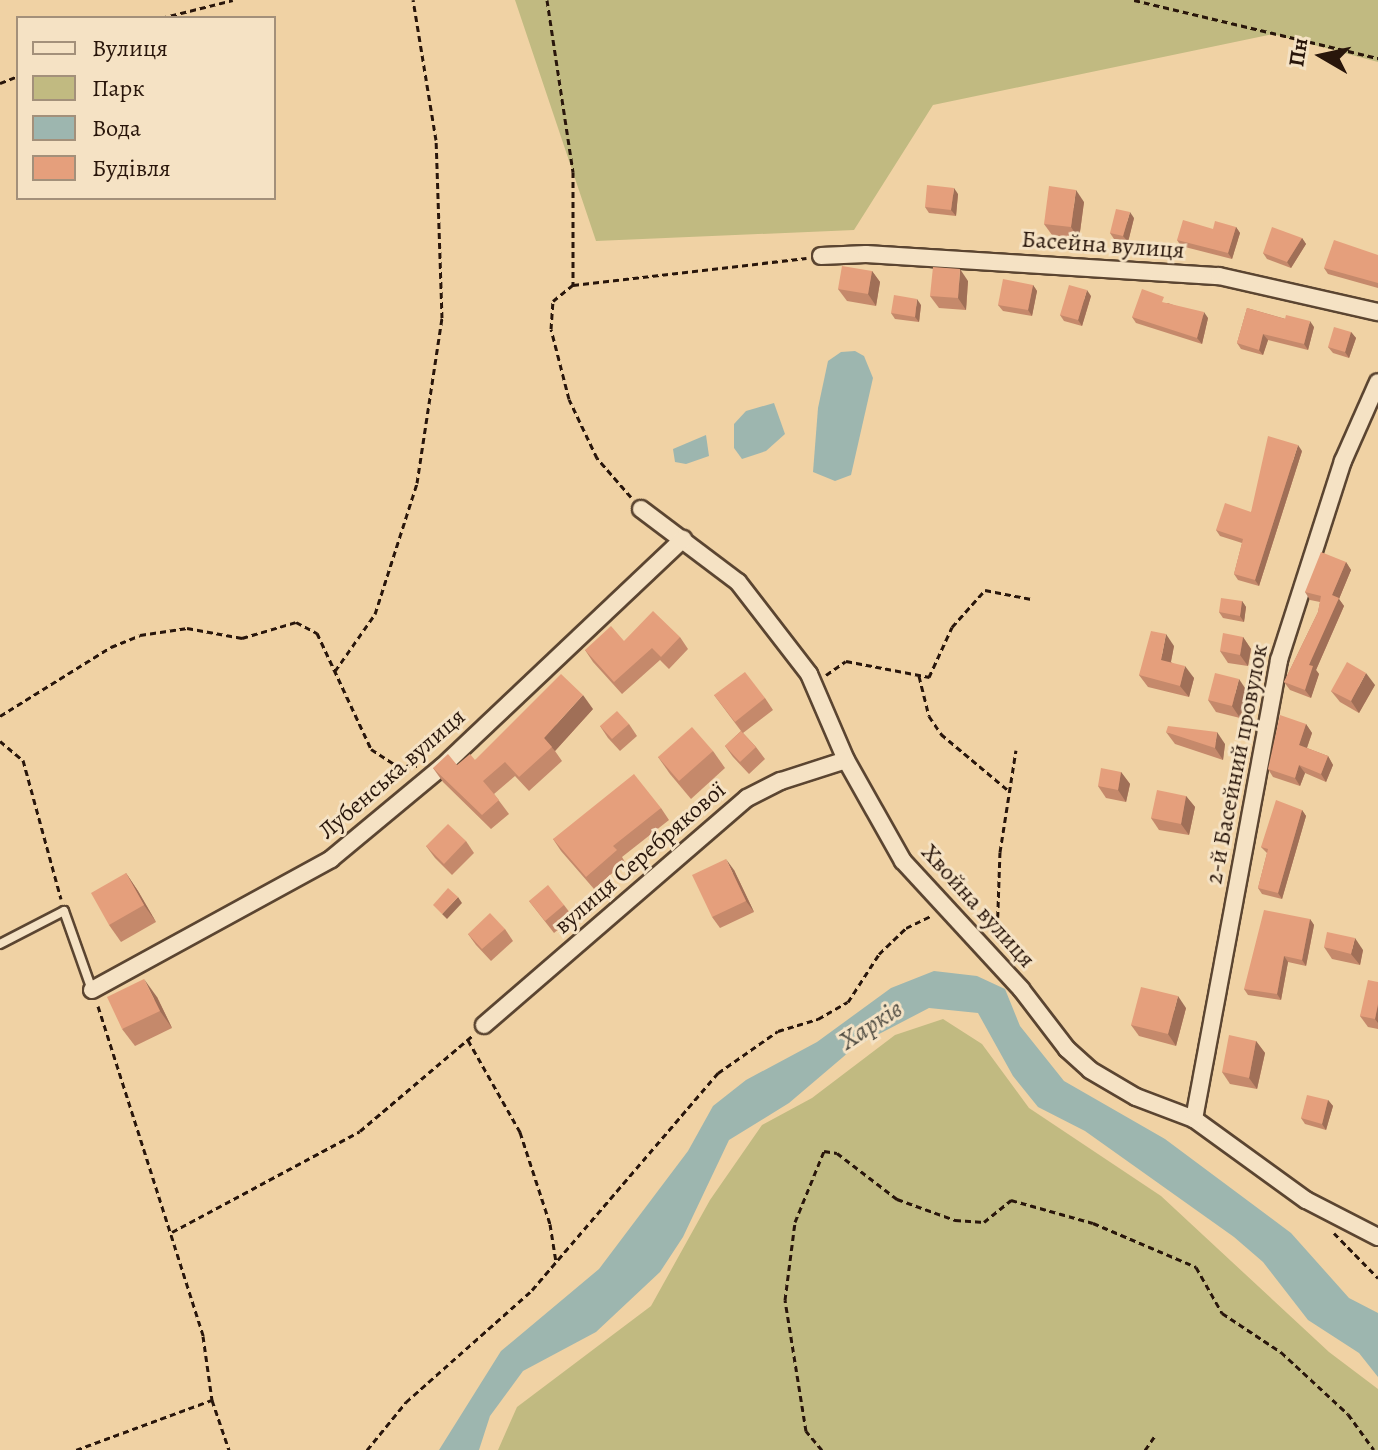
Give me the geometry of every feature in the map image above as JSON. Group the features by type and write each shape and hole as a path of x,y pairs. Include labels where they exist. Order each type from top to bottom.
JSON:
{"street":[{"name":"Басейна вулиця","path":"821,256 866,254 1219,276 1378,312"},
{"name":"2-й Басейний провулок","path":"1194,1119 1279,660 1343,461 1378,382"},
{"name":"Хвойна вулиця","path":"641,509 738,582 809,674 846,760 903,861 944,910 996,961 1090,1070 1136,1097 1194,1119 1306,1200 1378,1237"},
{"name":"Лубeнська вулиця","path":"92,990 331,859 442,767 683,539"},
{"name":"вулиця Серебрякової","path":"484,1025 736,806 769,786 846,760"}],"lane":[{"path":"0,944 64,911 92,990"}],"path":[{"path":"169,16 233,0"},
{"path":"335,671 375,614 417,483 442,318 436,140 413,0"},
{"path":"547,0 573,172 573,285"},
{"path":"1134,0 1378,58"},
{"path":"641,509 597,458 569,399 551,329 553,301 573,285 821,256"},
{"path":"817,692 830,667 846,661 929,677 952,627 985,590 1031,599"},
{"path":"0,716 111,647 140,635 187,628 242,638 296,622 317,633 371,749 396,765 442,767"},
{"path":"919,676 929,716 941,734 1009,791"},
{"path":"0,741 23,760 64,911"},
{"path":"996,961 1000,852 1016,750"},
{"path":"367,1450 406,1402 532,1290 718,1073 778,1031 818,1019 848,1002 879,954 906,928 944,910"},
{"path":"92,990 203,1336 212,1400 229,1450"},
{"path":"172,1232 360,1131 468,1040 520,1132 550,1224 556,1261"},
{"path":"822,1450 806,1431 785,1300 795,1222 824,1151 837,1153 897,1199 955,1220 984,1222 1011,1200 1093,1223 1196,1267 1222,1313 1281,1352 1348,1414 1374,1450"},
{"path":"1326,1225 1378,1278"},
{"path":"76,1450 212,1400"},
{"path":"1145,1450 1156,1434"}],"green space":[{"path":"515,0 1378,0 1378,62 1273,34 933,105 854,230 596,241"},
{"path":"943,1019 982,1044 1029,1108 1161,1196 1329,1352 1378,1389 1378,1450 498,1450 517,1407 651,1306 710,1200 762,1125 812,1098 895,1035"}],"water":[{"path":"855,351 864,356 873,378 851,475 835,481 813,472 818,408 828,361 841,352"},
{"path":"774,403 785,434 766,451 742,459 734,448 734,424 746,411"},
{"path":"706,435 709,456 686,464 675,462 673,449"},
{"name":"Харків","path":"934,971 977,976 1005,989 1020,1026 1064,1081 1165,1139 1291,1233 1349,1298 1378,1313 1378,1377 1359,1353 1308,1320 1263,1262 1234,1237 1085,1131 1038,1107 1013,1076 978,1013 929,1008 856,1046 789,1103 729,1140 683,1237 660,1272 596,1332 523,1371 490,1416 479,1450 439,1450 501,1351 599,1269 688,1151 713,1106 746,1080 817,1042 891,988"}],"building":[{"path":"927,185 954,188 951,210 925,207"},
{"path":"1049,186 1076,190 1071,227 1044,224"},
{"path":"1116,209 1130,212 1123,236 1110,233"},
{"path":"1183,220 1213,229 1215,221 1236,227 1228,253 1177,240"},
{"path":"1272,227 1302,238 1287,262 1263,253"},
{"path":"1334,240 1378,255 1378,283 1324,268"},
{"path":"842,266 872,271 868,294 838,289"},
{"path":"933,267 960,269 958,298 930,296"},
{"path":"1003,279 1033,285 1028,310 998,305"},
{"path":"1069,285 1087,290 1078,320 1060,315"},
{"path":"1142,289 1164,297 1162,302 1204,312 1197,338 1132,317"},
{"path":"894,295 917,299 915,317 891,313"},
{"path":"1247,308 1285,319 1286,315 1310,321 1304,344 1263,334 1259,350 1237,343"},
{"path":"1334,327 1351,332 1345,352 1328,347"},
{"path":"1268,436 1298,445 1255,580 1234,574 1243,539 1216,530 1225,503 1251,512"},
{"path":"1321,552 1346,562 1332,595 1339,598 1309,665 1313,666 1305,690 1284,682 1318,612 1321,596 1305,592"},
{"path":"1221,598 1242,601 1240,616 1219,612"},
{"path":"653,611 680,637 661,657 652,648 614,682 585,650 611,626 624,641"},
{"path":"1151,631 1166,634 1161,660 1185,666 1180,686 1139,675"},
{"path":"1223,633 1243,637 1240,655 1220,651"},
{"path":"1347,662 1366,673 1351,701 1331,691"},
{"path":"745,672 765,698 735,722 714,695"},
{"path":"1215,673 1239,679 1232,706 1208,700"},
{"path":"561,674 583,695 544,738 552,747 519,777 505,762 483,781 499,800 482,815 433,768 448,754 457,765 470,754 475,760"},
{"path":"617,711 629,724 612,739 600,726"},
{"path":"1280,715 1306,724 1299,745 1328,756 1321,774 1299,765 1295,778 1268,769"},
{"path":"1168,726 1217,732 1215,748 1166,732"},
{"path":"692,727 713,751 679,781 658,757"},
{"path":"741,731 756,747 740,762 725,746"},
{"path":"1101,768 1121,772 1118,790 1098,786"},
{"path":"634,774 661,808 613,846 617,850 586,877 553,839"},
{"path":"1157,790 1186,796 1181,824 1151,818"},
{"path":"1276,800 1302,810 1278,893 1258,888 1268,849 1261,847"},
{"path":"448,824 466,841 444,864 426,846"},
{"path":"726,859 746,901 712,917 692,875"},
{"path":"126,873 144,905 109,925 91,893"},
{"path":"548,885 564,905 545,921 529,901"},
{"path":"448,888 458,897 442,914 433,905"},
{"path":"1264,910 1310,919 1302,960 1284,956 1277,994 1244,989"},
{"path":"490,913 505,929 482,949 468,934"},
{"path":"1327,932 1355,938 1351,954 1324,947"},
{"path":"144,979 160,1011 122,1029 107,997"},
{"path":"1368,980 1378,982 1375,1019 1360,1016"},
{"path":"1141,987 1178,996 1168,1034 1131,1025"},
{"path":"1229,1035 1256,1041 1249,1078 1222,1072"},
{"path":"1307,1095 1328,1100 1322,1124 1301,1118"}]}
